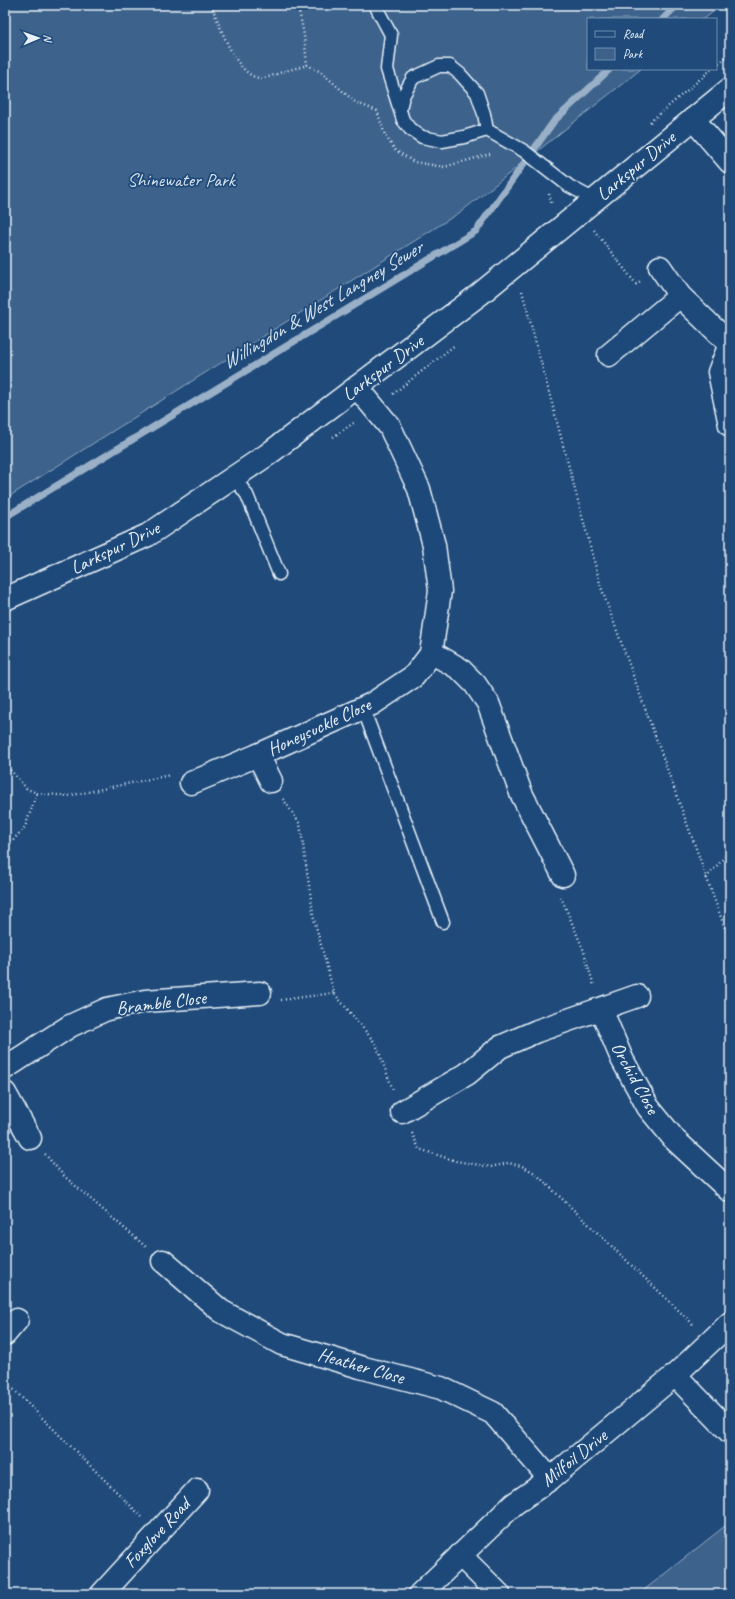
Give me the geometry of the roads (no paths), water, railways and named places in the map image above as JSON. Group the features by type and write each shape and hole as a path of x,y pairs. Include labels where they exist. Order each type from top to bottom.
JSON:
{"street":[{"name":"Larkspur Drive","path":"5,599 148,535 267,455 480,294 646,160 730,89"},
{"path":"693,119 730,162"},
{"path":"660,267 680,296 730,344 719,372 730,425"},
{"path":"609,354 680,296"},
{"name":"Honeysuckle Close","path":"191,783 363,708 414,676 431,654 440,591 434,545 418,489 390,427 357,387"},
{"path":"431,652 460,669 475,684 488,703 521,793 563,875"},
{"path":"258,755 271,781"},
{"name":"Bramble Close","path":"5,1068 70,1026 107,1009 145,1001 260,993"},
{"path":"402,1112 466,1074 500,1047 537,1031 637,996"},
{"name":"Orchid Close","path":"601,1009 622,1059 648,1107 675,1140 730,1191"},
{"path":"5,1093 30,1138"},
{"name":"Heather Close","path":"163,1261 221,1311 282,1344 360,1367 441,1388 493,1413 550,1479"},
{"name":"Milfoil Drive","path":"420,1594 514,1504 550,1479 675,1375 730,1323"},
{"path":"675,1375 730,1432"},
{"name":"Foxglove Road","path":"102,1594 197,1490"},
{"path":"460,1555 499,1594"}],"lane":[{"path":"375,5 392,35 387,70 403,120 410,129 422,137 442,141 464,137 487,130 524,151 569,186 588,206"},
{"path":"400,109 403,96 413,78 438,66 450,66 460,74 477,93 484,114 487,130"},
{"path":"234,477 247,495 279,574"},
{"path":"363,708 443,922"}],"waterway":[{"name":"Willingdon & West Langney Sewer","path":"664,18 677,5"},
{"name":"Willingdon & West Langney Sewer","path":"5,517 476,231 554,121 609,70"}],"park label":[{"name":"Shinewater Park","path":"181,180"}]}
